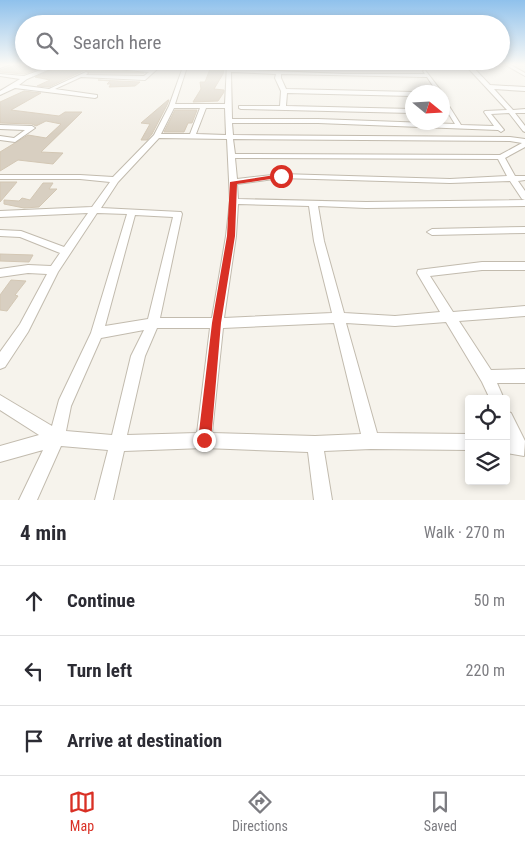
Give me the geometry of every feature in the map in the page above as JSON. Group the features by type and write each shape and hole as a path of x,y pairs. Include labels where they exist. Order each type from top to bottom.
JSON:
{"street":[{"path":"0,93 11,87"},
{"path":"23,87 95,96"},
{"path":"49,91 57,87"},
{"path":"0,363 24,328 54,270 115,180 157,136 172,106 178,87"},
{"path":"204,440 216,323 231,236 234,201 229,137 229,87"},
{"path":"282,87 284,91 283,107"},
{"path":"342,87 344,93"},
{"path":"490,87 525,130"},
{"path":"496,87 525,89"},
{"path":"284,91 405,94"},
{"path":"172,106 228,106"},
{"path":"192,137 203,107"},
{"path":"240,107 405,111"},
{"path":"450,112 459,126"},
{"path":"510,139 487,112 525,112"},
{"path":"229,121 499,128"},
{"path":"0,127 32,128 15,140 0,138"},
{"path":"157,136 510,139 525,142"},
{"path":"315,138 316,156"},
{"path":"230,156 501,157 525,142"},
{"path":"501,157 525,198"},
{"path":"234,182 281,176 416,181 525,178"},
{"path":"0,177 80,177 115,180"},
{"path":"234,201 415,205 525,203"},
{"path":"313,203 320,241 371,441"},
{"path":"0,214 95,210 178,214 153,323 138,356 119,443 104,500"},
{"path":"28,500 57,438 64,405 97,333 132,211"},
{"path":"432,232 525,230"},
{"path":"0,233 21,234 66,252"},
{"path":"495,395 487,377 422,273 482,266 525,266"},
{"path":"0,273 28,269 54,270"},
{"path":"97,333 153,323 216,323 339,318 395,321 525,311"},
{"path":"487,377 525,376"},
{"path":"0,402 57,438"},
{"path":"510,429 517,447"},
{"path":"0,454 57,438 119,443 204,440 315,444 371,441 465,442"},
{"path":"315,444 322,500"}],"building":[{"path":"201,87 215,87 214,89 224,90 224,92 218,101 193,102"},
{"path":"24,91 41,93 11,110 59,116 65,112 82,112 41,152 63,153 53,164 18,160 0,171 0,152 28,135 46,138 61,124 46,121 36,126 32,124 0,123 0,102"},
{"path":"168,100 152,134 147,140 141,140 150,124 141,123"},
{"path":"175,110 197,110 192,123 188,123 184,132 164,132"},
{"path":"0,182 17,182 0,202"},
{"path":"43,183 53,183 49,189 57,189 39,207 24,208 4,204 4,200 19,201 22,198 30,200"},
{"path":"0,254 33,255 29,262 0,261"},
{"path":"11,280 26,281 15,295 18,296 7,311 0,310 0,295"}],"route":[{"path":"204,440 216,323 231,236 234,182 281,176"}]}
